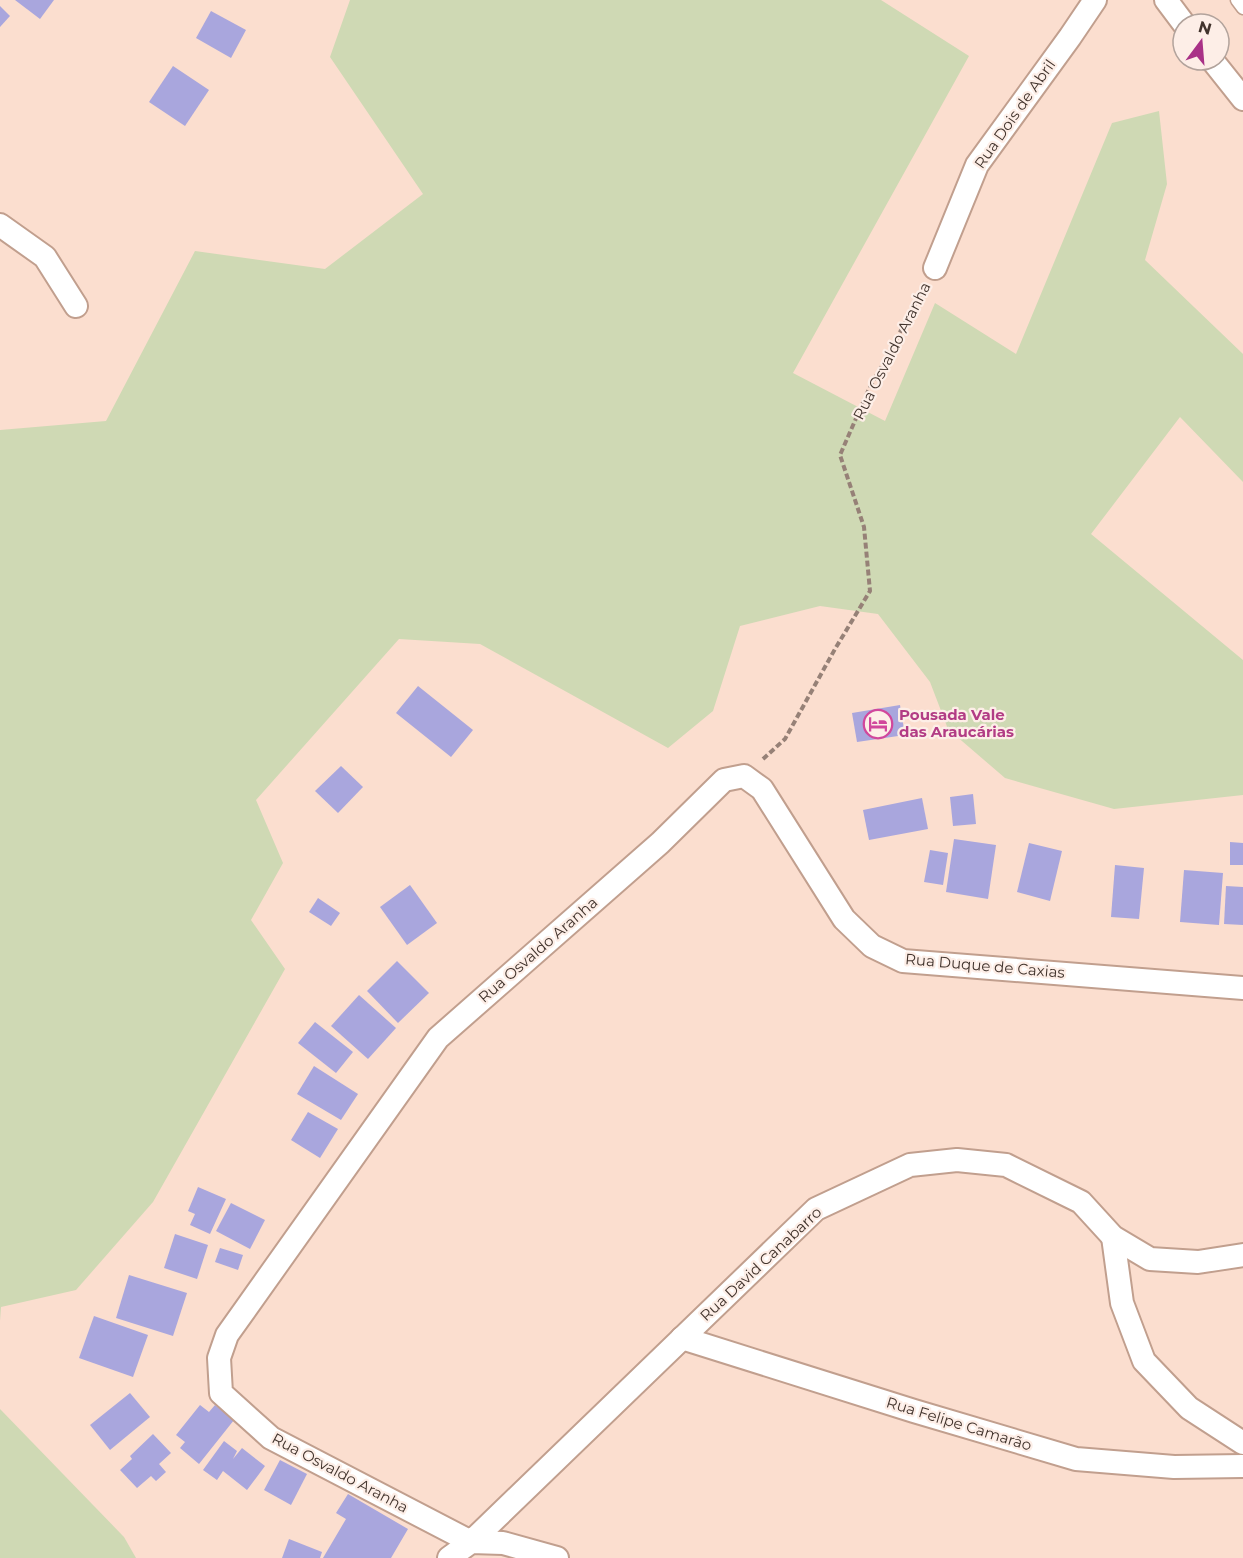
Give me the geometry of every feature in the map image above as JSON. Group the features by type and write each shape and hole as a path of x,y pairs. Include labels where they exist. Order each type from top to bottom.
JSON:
{"street":[{"name":"Rua Dois de Abril","path":"935,268 977,165 1095,0"},
{"path":"1222,72 1243,99"},
{"path":"0,225 45,257 76,306"},
{"name":"Rua Duque de Caxias","path":"744,776 762,789 844,919 872,946 903,961 1243,988"},
{"name":"Rua Osvaldo Aranha","path":"471,1542 271,1438 221,1393 219,1358 227,1335 438,1038 660,843 724,780 744,776"},
{"name":"Rua David Canabarro","path":"449,1558 471,1542 816,1209 910,1165 957,1160 1006,1164 1081,1202 1113,1237 1150,1259 1198,1262 1243,1255"},
{"path":"1113,1237 1122,1303 1144,1361 1189,1408 1243,1443"},
{"name":"Rua Felipe Camarão","path":"682,1338 1076,1459 1174,1467 1243,1466"},
{"path":"471,1542 503,1543 557,1558"}],"lane":[{"path":"1237,0 1243,8"}],"path":[{"name":"Rua Osvaldo Aranha","path":"744,776 785,739 870,591 864,527 840,455 868,391 935,268"}],"green space":[{"path":"350,0 881,0 969,56 793,373 885,421 935,303 1016,354 1112,123 1159,111 1167,184 1145,260 1243,354 1243,482 1180,417 1091,534 1243,660 1243,795 1114,809 1005,778 948,729 930,682 878,614 820,606 740,626 713,711 668,748 480,644 399,639 256,800 283,863 251,920 285,969 153,1202 76,1290 1,1307 0,1321 0,430 106,421 195,251 325,269 423,194 330,57"},
{"path":"0,1409 124,1537 136,1558 0,1558"}],"building":[{"path":"15,0 54,0 40,19"},
{"path":"0,6 10,16 0,27"},
{"path":"211,11 246,30 231,58 196,38"},
{"path":"173,66 209,90 185,126 149,102"},
{"path":"418,686 473,730 451,757 396,713"},
{"name":"Pousada Vale das Araucárias","path":"900,705 905,735 857,742 852,713"},
{"path":"341,766 363,787 338,813 315,791"},
{"path":"973,794 976,824 953,826 950,797"},
{"path":"922,798 928,829 869,840 863,810"},
{"path":"954,839 996,845 988,899 946,892"},
{"path":"1230,842 1243,843 1243,865 1230,865"},
{"path":"1029,843 1062,851 1050,901 1017,892"},
{"path":"930,850 948,853 943,885 924,882"},
{"path":"1115,865 1144,868 1139,919 1111,917"},
{"path":"1184,870 1223,873 1219,925 1180,922"},
{"path":"410,885 437,923 407,945 380,907"},
{"path":"1226,886 1243,887 1243,925 1224,924"},
{"path":"318,898 340,913 331,926 309,912"},
{"path":"397,961 429,993 398,1023 367,991"},
{"path":"359,995 396,1028 368,1059 331,1026"},
{"path":"315,1022 353,1052 336,1073 298,1043"},
{"path":"314,1066 358,1094 341,1120 297,1094"},
{"path":"308,1112 338,1129 320,1158 291,1140"},
{"path":"198,1187 226,1199 210,1234 190,1225 195,1214 188,1211"},
{"path":"231,1203 265,1220 250,1249 216,1231"},
{"path":"175,1234 208,1245 197,1279 164,1268"},
{"path":"220,1248 243,1255 238,1270 215,1262"},
{"path":"129,1275 187,1293 173,1336 116,1318"},
{"path":"94,1316 148,1335 133,1377 79,1358"},
{"path":"130,1393 150,1417 110,1450 90,1425"},
{"path":"200,1405 209,1412 215,1405 234,1420 199,1464 180,1448 185,1442 176,1435"},
{"path":"153,1434 171,1453 159,1464 166,1472 156,1481 151,1476 137,1488 120,1470 132,1459 130,1456"},
{"path":"224,1441 237,1451 233,1459 242,1448 265,1466 247,1490 223,1471 217,1480 203,1470"},
{"path":"280,1460 307,1474 291,1505 264,1490"},
{"path":"348,1494 408,1529 391,1558 323,1558 346,1519 336,1513"},
{"path":"289,1539 322,1552 320,1558 282,1558"}],"place":[{"name":"Pousada Vale das Araucárias","path":"878,724"}]}
